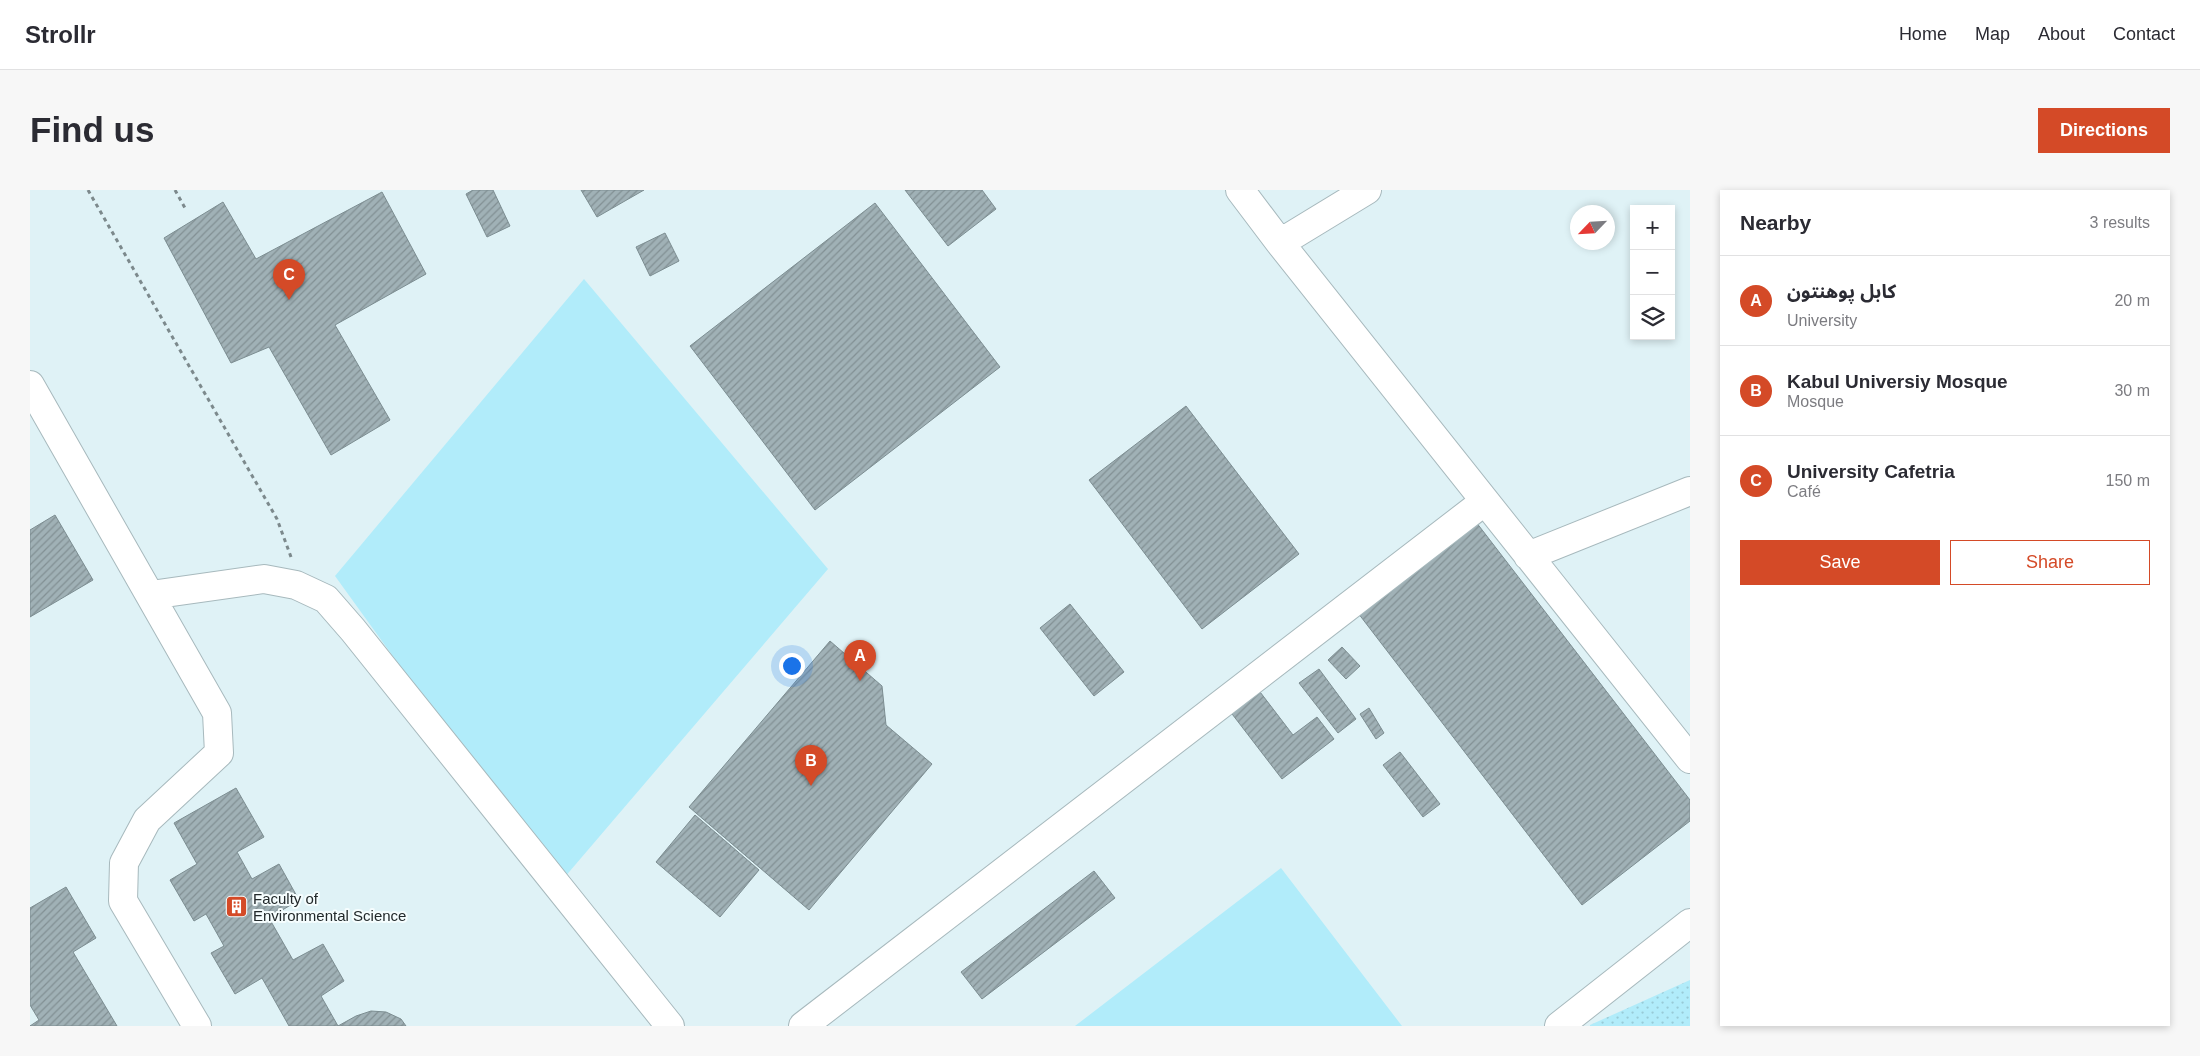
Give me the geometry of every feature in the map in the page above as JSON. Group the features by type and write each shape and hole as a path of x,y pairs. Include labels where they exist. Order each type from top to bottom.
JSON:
{"street":[{"path":"1240,190 1280,243 1690,759"},
{"path":"1280,243 1367,190"},
{"path":"30,385 217,714 219,753 146,820 124,863 123,901 197,1026"},
{"path":"1528,556 1690,491"},
{"path":"803,1026 1485,501"},
{"path":"151,595 264,579 296,585 326,599 353,630 670,1026"},
{"path":"1559,1026 1690,923"}],"path":[{"path":"88,190 277,519 292,560 296,585"},
{"path":"175,190 185,208"}],"shaded area":[{"path":"584,279 828,569 558,885 335,576"},
{"path":"1281,868 1402,1026 1075,1026"},
{"path":"1690,980 1690,1026 1590,1026 1590,1025"}],"building":[{"path":"473,190 493,190 510,226 487,237 466,194"},
{"path":"581,190 644,190 597,217"},
{"path":"905,190 982,190 996,209 948,246"},
{"path":"382,192 426,274 335,325 390,420 331,455 269,347 231,363 164,238 223,202 256,259"},
{"path":"875,203 1000,367 815,510 690,346"},
{"path":"665,233 679,261 650,276 636,247"},
{"path":"1186,406 1299,554 1202,629 1089,480"},
{"path":"55,515 93,580 30,617 30,530"},
{"path":"1476,522 1690,800 1690,821 1582,905 1358,613"},
{"path":"1070,604 1124,672 1094,696 1040,628"},
{"path":"830,641 882,686 886,725 932,764 809,910 689,807"},
{"path":"1342,647 1360,666 1346,679 1328,660"},
{"path":"1319,669 1356,719 1338,733 1299,683"},
{"path":"1257,688 1293,735 1317,717 1334,739 1282,779 1229,710"},
{"path":"1369,708 1384,733 1376,739 1360,714"},
{"path":"1400,752 1440,804 1423,817 1383,765"},
{"name":"Faculty of Environmental Science","path":"236,788 264,837 237,852 252,879 279,864 299,900 269,918 293,960 323,944 344,981 321,996 338,1026 289,1026 262,978 235,994 211,953 224,946 206,914 194,921 170,880 197,864 174,823"},
{"path":"695,815 759,870 720,917 656,862"},
{"path":"1094,871 1115,898 982,999 961,972"},
{"path":"66,887 96,938 73,952 117,1026 30,1026 39,1020 30,1005 30,908"},
{"path":"371,1011 386,1012 401,1019 406,1026 338,1026 356,1016"}],"place":[{"name":"University Cafetria","path":"289,300"},
{"name":"کابل پوهنتون","path":"860,681"},
{"name":"Kabul Universiy Mosque","path":"811,786"},
{"name":"Faculty of Environmental Science","path":"237,907"}]}
